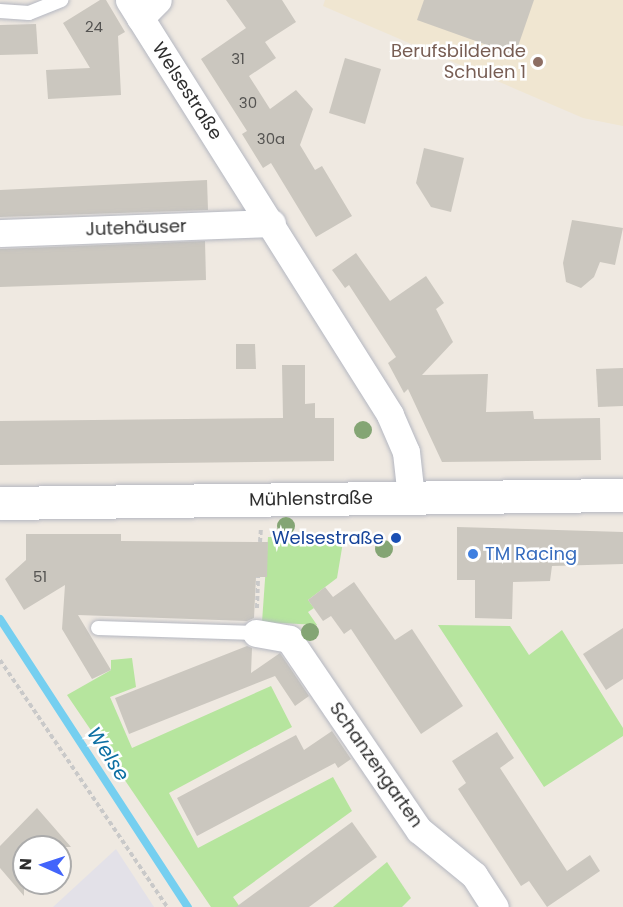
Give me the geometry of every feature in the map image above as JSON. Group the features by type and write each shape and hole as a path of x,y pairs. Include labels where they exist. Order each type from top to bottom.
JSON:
{"main road":[{"name":"Mühlenstraße","path":"0,503 623,495"}],"street":[{"name":"Welsestraße","path":"142,6 390,415 405,452 411,497"},
{"name":"Jutehäuser","path":"0,233 272,223"},
{"name":"Schanzengarten","path":"256,633 289,639 419,830 474,875 495,907"}],"lane":[{"path":"0,11 29,13 63,0"},
{"path":"98,628 256,633"}],"path":[{"path":"256,633 258,577"},
{"path":"0,660 167,907"}],"shaded area":[{"name":"Berufsbildende Schulen 1","path":"325,0 623,0 623,126 583,118 323,6"},
{"path":"116,849 154,907 53,907 66,895 72,895 72,890"}],"green space":[{"path":"344,536 337,578 308,600 314,608 308,612 317,625 262,622 268,537"},
{"path":"438,625 510,626 529,655 562,630 623,728 623,736 544,787"},
{"path":"132,658 136,687 110,697 132,748 271,686 292,727 169,793 198,848 333,777 352,811 233,897 240,907 211,907 67,695 111,670 111,660"},
{"path":"387,862 411,898 402,907 333,907"}],"building":[{"path":"100,0 106,0 125,32 118,36 121,95 48,99 46,70 90,68 63,23"},
{"path":"226,0 282,0 296,22 265,42 276,58 249,76 270,109 296,90 313,109 300,145 315,170 322,166 352,216 316,237 271,163 263,168 242,134 247,131 201,59 246,28"},
{"path":"424,0 534,0 515,55 417,20"},
{"path":"36,24 38,54 0,55 0,25"},
{"path":"345,58 381,69 365,124 329,113"},
{"path":"424,148 464,158 451,212 431,207 416,183"},
{"path":"207,180 208,210 0,217 0,190"},
{"path":"572,220 623,228 615,265 600,262 594,277 581,288 566,282 563,263"},
{"path":"205,241 206,280 0,287 0,249"},
{"path":"356,253 390,301 426,276 444,303 436,309 453,342 422,375 488,374 486,412 533,411 534,419 600,418 601,460 442,462 408,389 404,393 388,363 396,357 349,285 345,288 332,270"},
{"path":"236,344 255,344 256,369 236,369"},
{"path":"282,365 305,365 305,404 315,403 315,418 334,418 334,461 0,465 0,421 283,418"},
{"path":"623,368 623,406 598,407 596,369"},
{"path":"457,527 623,532 623,564 552,566 550,581 513,582 512,619 475,618 475,580 457,580"},
{"path":"26,534 121,534 121,541 268,542 267,577 256,577 254,618 247,621 78,615 111,670 92,679 62,629 65,585 24,610 5,579 26,560"},
{"path":"354,582 395,640 412,629 463,706 421,734 351,629 344,634 331,616 323,621 308,600 325,587 333,597"},
{"path":"623,628 623,679 606,690 583,654"},
{"path":"247,646 252,648 251,673 280,653 309,696 295,706 275,676 129,734 115,698"},
{"path":"332,731 351,759 338,768 335,763 197,836 177,798 296,735 304,750"},
{"path":"497,732 514,758 500,768 567,871 590,855 600,871 547,907 529,881 521,886 458,789 466,783 452,761"},
{"path":"37,808 61,835 12,835 12,882 0,868 0,846"},
{"path":"352,822 377,857 309,907 236,907"}],"waterway":[{"name":"Welse","path":"0,619 188,907"}],"place":[{"name":"Berufsbildende Schulen 1","path":"538,62"},
{"name":"Welsestraße","path":"396,538"},
{"name":"TM Racing","path":"473,554"}]}
